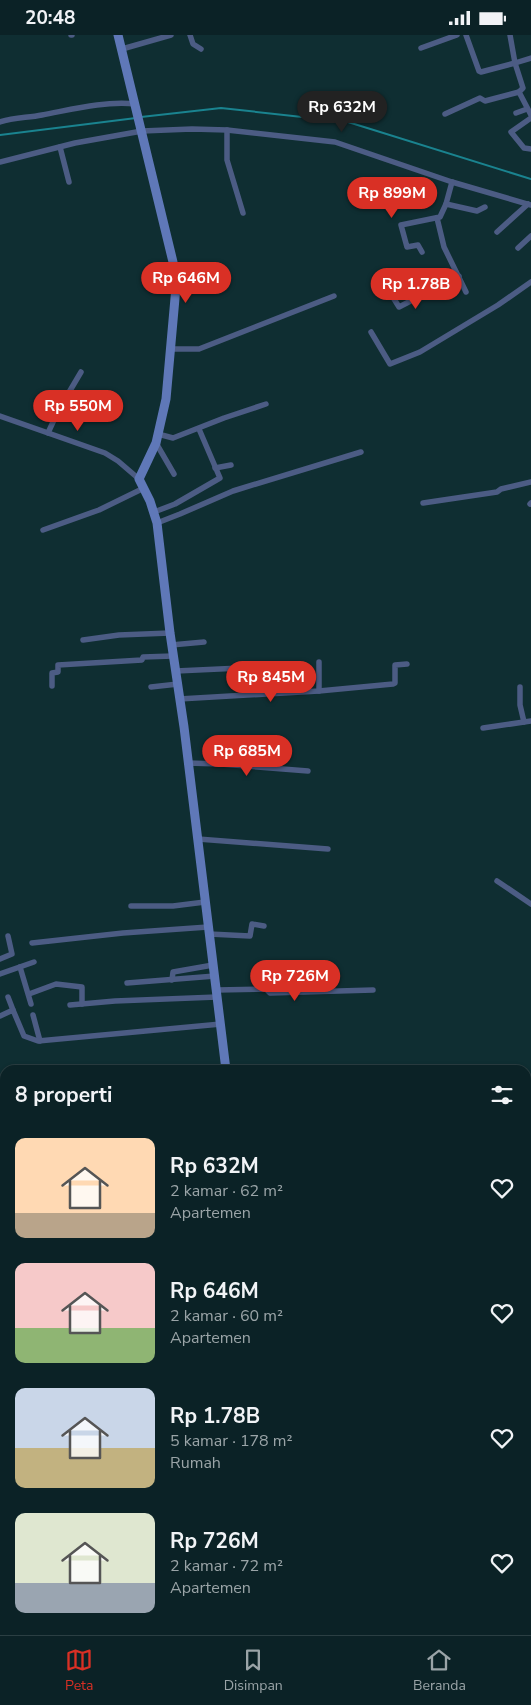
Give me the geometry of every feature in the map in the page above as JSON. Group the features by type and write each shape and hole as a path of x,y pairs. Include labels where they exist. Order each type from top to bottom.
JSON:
{"street":[{"path":"118,35 173,262 176,287 166,399 157,438 139,479"},
{"path":"122,49 171,35"},
{"path":"190,35 193,44 200,49"},
{"path":"421,47 457,35"},
{"path":"466,35 481,72 531,58"},
{"path":"445,114 480,98 485,101 519,92 523,88 515,63 510,35"},
{"path":"519,92 531,117 511,132 524,147 531,149"},
{"path":"1,122 12,118 42,115 78,107 110,103 136,104"},
{"path":"516,113 527,109"},
{"path":"0,162 142,128 227,130 335,142 452,182 530,205"},
{"path":"227,130 227,161 243,213"},
{"path":"60,147 69,182"},
{"path":"422,252 418,245 407,247 401,225 441,217 452,182"},
{"path":"446,204 477,211 485,207"},
{"path":"497,232 530,205"},
{"path":"437,218 444,247 466,292"},
{"path":"518,248 531,237"},
{"path":"386,286 399,307 458,276"},
{"path":"371,332 390,364 420,352 498,305 531,282"},
{"path":"171,349 199,349 334,296"},
{"path":"48,433 58,411 81,372"},
{"path":"157,438 173,439 224,418 266,404"},
{"path":"0,416 105,453 118,461 139,479 154,512 178,684 225,1065"},
{"path":"154,512 175,504 220,478 199,429"},
{"path":"157,438 174,474"},
{"path":"157,523 180,515 233,491 361,452"},
{"path":"215,468 231,465"},
{"path":"423,503 497,492 501,489 531,482"},
{"path":"43,530 98,510 144,488"},
{"path":"83,640 119,633 170,633"},
{"path":"172,645 204,642"},
{"path":"52,686 51,674 57,673 58,665 142,660 143,657 174,656"},
{"path":"319,662 319,691"},
{"path":"179,699 319,691 393,684 395,683 395,665 407,664"},
{"path":"277,693 278,667"},
{"path":"176,671 241,668"},
{"path":"151,687 178,684"},
{"path":"520,687 520,705 524,722"},
{"path":"483,728 531,721"},
{"path":"188,763 308,771"},
{"path":"198,839 328,849"},
{"path":"497,881 531,904"},
{"path":"131,905 173,906 205,903"},
{"path":"32,943 123,933 208,931 250,936 252,924 264,926"},
{"path":"0,959 12,954 8,936"},
{"path":"0,974 34,962"},
{"path":"172,980 173,972 213,965"},
{"path":"20,967 31,1004"},
{"path":"127,983 215,976"},
{"path":"29,994 56,985 82,987 82,1004"},
{"path":"70,1005 266,989 270,993 374,990"},
{"path":"8,997 24,1036 40,1041 221,1024"},
{"path":"0,1016 13,1011"},
{"path":"33,1015 40,1041"}],"waterway":[{"path":"141,117 221,108 348,122 531,179"},
{"path":"0,135 136,118"}]}
